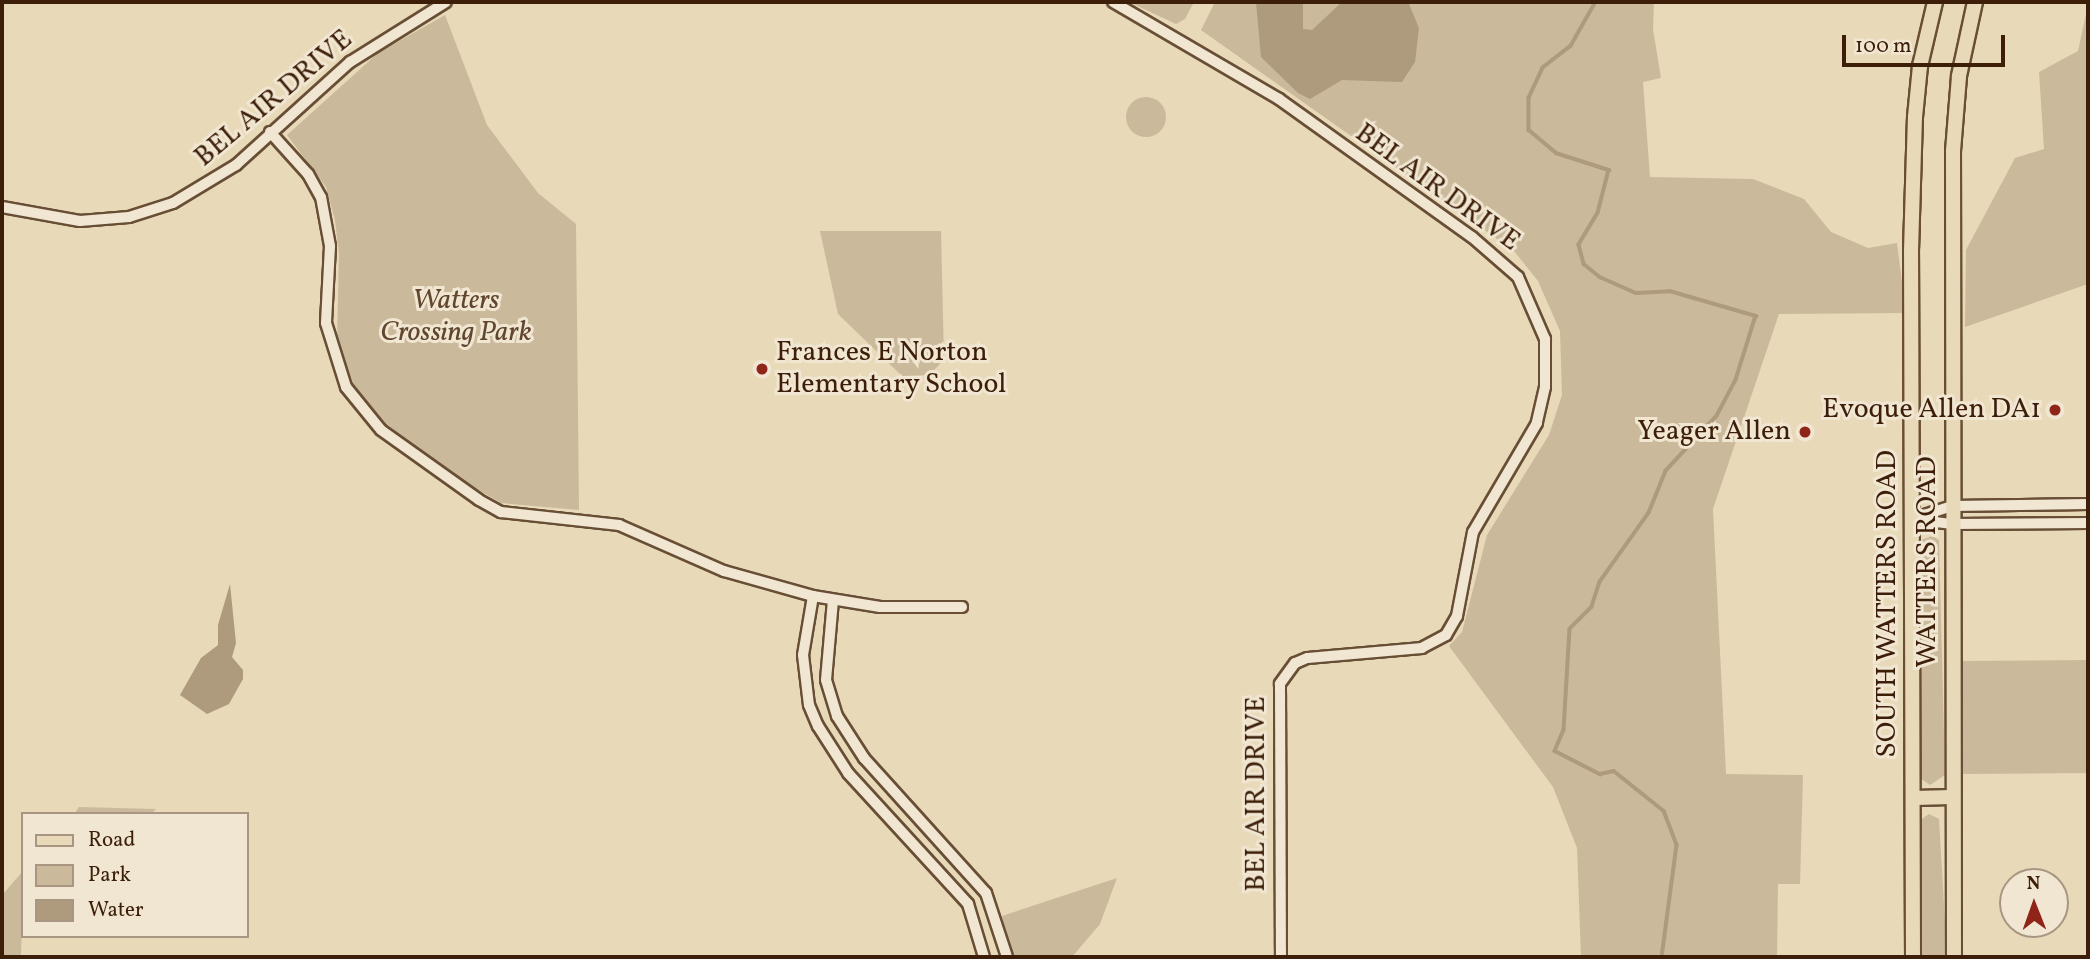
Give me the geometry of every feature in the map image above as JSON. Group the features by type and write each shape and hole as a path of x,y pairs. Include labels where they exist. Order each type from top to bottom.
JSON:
{"main road":[{"name":"SOUTH WATTERS ROAD","path":"1913,957 1915,117 1924,47 1935,2"},
{"name":"WATTERS ROAD","path":"1954,957 1954,119 1975,2"},
{"path":"1913,798 1953,797"}],"street":[{"name":"BEL AIR DRIVE","path":"2,207 80,221 146,213 208,186 350,62 446,2"},
{"name":"BEL AIR DRIVE","path":"1113,2 1279,99 1472,237 1518,277 1545,339 1545,387 1537,423 1473,532 1457,616 1446,635 1422,648 1307,658 1286,672 1280,684 1280,957"},
{"path":"270,132 308,174 321,197 331,246 325,314 332,354 355,403 381,430 501,512 609,522 724,571 813,596 880,607 962,607"},
{"path":"1912,519 1952,506 2088,504"},
{"path":"1912,519 1953,524 2088,523"},
{"path":"813,596 803,655 809,705 818,726 848,773 968,904 984,957"},
{"path":"833,600 826,680 837,716 864,758 986,893 1007,957"}],"green space":[{"path":"1129,2 1194,2 1185,19 1176,24"},
{"path":"1215,2 1654,2 1653,29 1661,78 1643,82 1650,177 1753,179 1804,199 1831,232 1868,248 1897,243 1906,313 1779,314 1713,509 1726,774 1803,775 1800,884 1778,884 1777,957 1581,957 1577,848 1553,787 1449,646 1462,632 1487,535 1549,435 1562,395 1560,331 1538,281 1514,251 1201,30"},
{"path":"2088,5 2088,284 1965,327 1966,250 2015,158 2044,149 2039,72 2078,51"},
{"name":"Watters Crossing Park","path":"445,15 487,125 538,193 576,224 579,510 501,503 448,472 385,423 354,386 337,341 339,255 335,220 326,187 287,135 378,53"},
{"path":"1146,97 1160,103 1166,117 1160,131 1146,137 1132,131 1126,117 1132,103"},
{"path":"820,231 941,231 944,359 930,375 902,376 838,314"},
{"path":"1932,536 1939,540 1945,775 1930,785 1920,778 1918,768 1918,547 1919,541"},
{"path":"2088,660 2088,773 1961,774 1960,661"},
{"path":"79,807 156,809 153,812 75,812"},
{"path":"1929,814 1939,819 1947,957 1917,957 1919,821"},
{"path":"21,873 21,957 2,957 2,895"},
{"path":"1117,878 1100,924 1072,957 1011,957 1002,916"}],"water":[{"path":"1256,2 1303,2 1303,29 1312,30 1342,2 1408,2 1419,28 1415,62 1402,82 1342,80 1310,99 1298,93 1261,57"},
{"path":"230,584 236,643 232,657 243,670 243,679 229,704 207,714 180,695 201,658 218,645 218,625"}],"waterway":[{"path":"1596,2 1571,46 1543,68 1529,98 1529,130 1556,153 1609,170 1598,213 1579,245 1584,264 1600,277 1636,293 1670,291 1756,316 1736,380 1717,416 1666,471 1649,513 1600,582 1592,607 1570,629 1564,730 1555,751 1600,774 1614,771 1664,811 1677,845 1662,957"}],"place":[{"name":"Frances E Norton Elementary School","path":"762,369"},
{"name":"Evoque Allen DA1","path":"2055,410"},
{"name":"Yeager Allen","path":"1805,432"}]}
